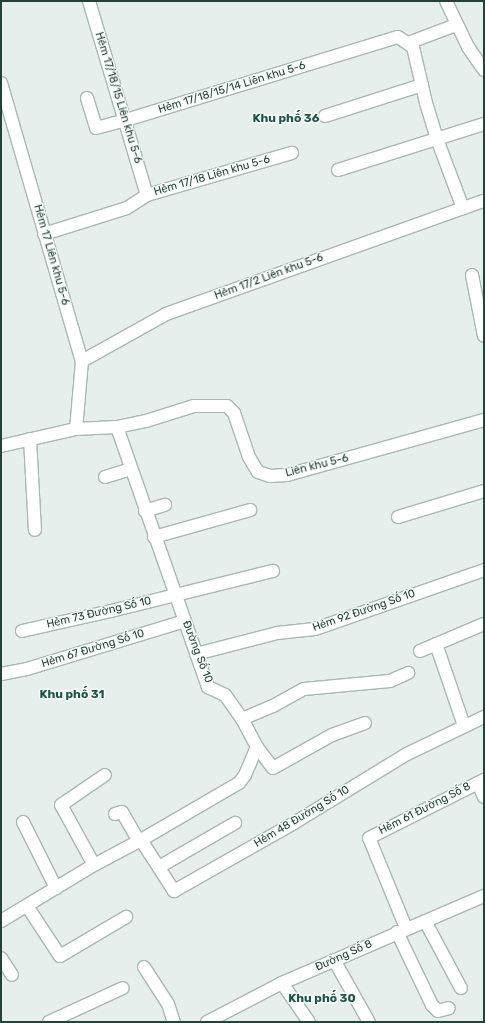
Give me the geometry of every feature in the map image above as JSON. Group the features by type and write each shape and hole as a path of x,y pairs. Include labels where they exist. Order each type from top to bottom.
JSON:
{"street":[{"name":"Hẻm 17/18/15 Liên khu 5-6","path":"89,1 126,120 147,195"},
{"path":"446,1 456,25 468,47 484,70"},
{"name":"Hẻm 17/18/15/14 Liên khu 5-6","path":"87,98 96,128 456,25"},
{"path":"403,40 413,47 437,139 463,208"},
{"name":"Hẻm 17 Liên khu 5-6","path":"1,83 82,361 76,429"},
{"path":"325,116 422,85"},
{"path":"338,170 484,124"},
{"name":"Hẻm 17/18 Liên khu 5-6","path":"44,234 127,208 147,195 292,153"},
{"name":"Hẻm 17/2 Liên khu 5-6","path":"82,361 166,314 484,201"},
{"path":"472,275 484,336"},
{"name":"Liên khu 5-6","path":"1,446 76,429 117,427 146,421 194,406 227,406 234,413 250,457 258,472 270,476 287,475 484,420"},
{"name":"Đường Số 10","path":"117,427 154,537 208,687 225,695 273,768 332,735 365,723"},
{"path":"30,439 35,530"},
{"path":"105,477 131,469"},
{"path":"398,517 484,491"},
{"path":"145,511 165,505"},
{"path":"154,537 250,510"},
{"name":"Hẻm 92 Đường Số 10","path":"196,654 277,633 316,629 484,570"},
{"name":"Hẻm 73 Đường Số 10","path":"22,631 176,596 273,571"},
{"name":"Hẻm 67 Đường Số 10","path":"1,674 27,669 185,622"},
{"path":"420,651 484,624"},
{"path":"436,644 464,726"},
{"path":"242,719 273,706 304,689 390,682 408,673"},
{"name":"Hẻm 48 Đường Số 10","path":"115,814 122,812 174,892 294,823 407,754 484,717"},
{"path":"1,921 94,865 140,841 239,783 245,775 258,747"},
{"path":"94,865 61,806 105,775"},
{"path":"481,781 484,797"},
{"name":"Hẻm 61 Đường Số 8","path":"402,930 368,838 481,781"},
{"path":"23,822 56,888"},
{"path":"159,867 235,823"},
{"name":"Đường Số 8","path":"207,1022 282,983 402,930 484,896"},
{"path":"27,906 60,956 126,917"},
{"path":"425,921 461,988"},
{"path":"402,930 432,1005 438,1011 449,1008"},
{"path":"1,958 12,975"},
{"path":"334,960 370,1022"},
{"path":"144,967 168,1004 174,1022"},
{"path":"282,983 308,1022"},
{"path":"49,1022 123,988"}],"district":[{"name":"Khu phố 36","path":"286,119"},
{"name":"Khu phố 31","path":"72,695"},
{"name":"Khu phố 30","path":"322,999"}]}
